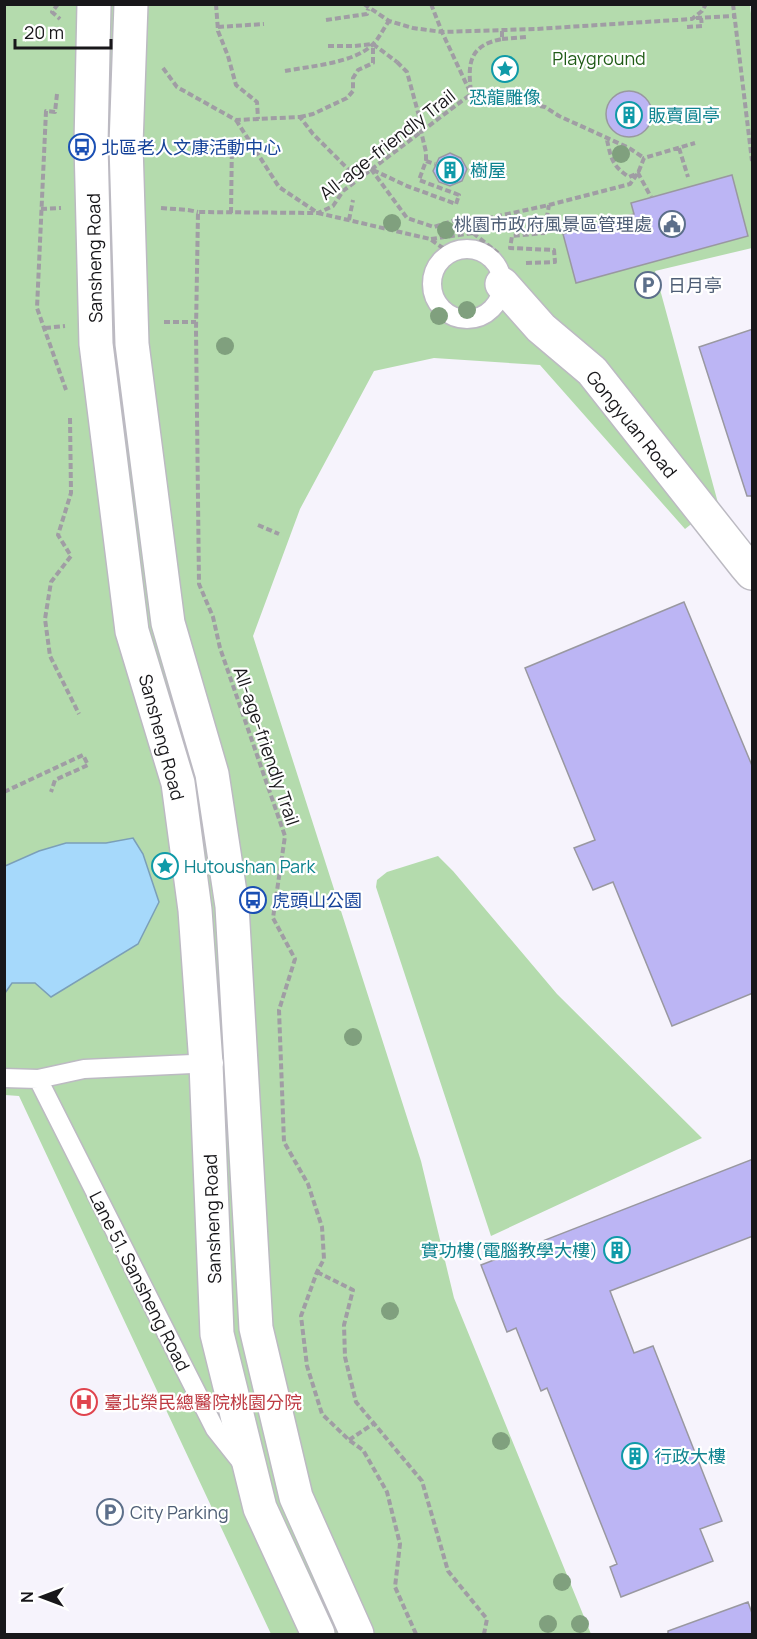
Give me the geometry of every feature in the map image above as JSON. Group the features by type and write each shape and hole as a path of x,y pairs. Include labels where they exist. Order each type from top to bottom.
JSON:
{"street":[{"name":"Sansheng Road","path":"94,4 91,144 96,344 132,631 178,783 195,910 206,1064 217,1334 260,1508 318,1635"},
{"name":"Sansheng Road","path":"131,4 126,146 132,344 168,623 212,774 232,906 256,1328 296,1497 357,1635"},
{"name":"Gongyuan Road","path":"509,268 541,328 591,371 753,573"}],"lane":[{"name":"Gongyuan Road","path":"450,253 462,249 474,249 494,261 500,272 509,268"},
{"path":"450,253 436,268 432,284 437,301 448,313 465,319 484,314 494,306 500,296 509,268"},
{"path":"4,1078 38,1079 84,1069 240,1063"},
{"name":"Lane 51, Sansheng Road","path":"38,1079 215,1429 253,1476"}],"path":[{"path":"58,4 52,12 63,22"},
{"path":"216,4 218,31 236,85 257,102 258,119"},
{"path":"364,4 368,9 389,21 413,28 442,32 734,16"},
{"name":"All-age-friendly Trail","path":"157,208 198,212 318,213 333,206 343,191 471,94 431,4"},
{"path":"692,19 702,11 706,4"},
{"path":"733,4 753,161"},
{"path":"326,20 367,14 368,9"},
{"path":"687,27 702,26 701,18"},
{"path":"285,71 358,55 373,44 389,21"},
{"path":"218,27 264,24"},
{"path":"502,30 502,39"},
{"path":"527,37 502,39 481,45 473,54 470,66 471,94 487,103 517,101 545,107 606,139 629,148 644,158 695,143"},
{"path":"236,120 300,117 313,114 347,98 353,91 353,78 358,70 372,63 373,44"},
{"path":"328,46 373,44 407,72 426,152 426,160 419,180 459,195 456,204 407,186 371,169"},
{"path":"57,90 55,112 46,111 37,308 69,398"},
{"path":"205,103 236,120 279,187 318,213 430,239 473,233 489,218"},
{"path":"300,117 313,134 358,179"},
{"path":"606,139 612,160 619,170 629,177 638,173"},
{"path":"231,213 232,140"},
{"path":"680,148 688,177"},
{"path":"371,169 407,218 434,226 461,218 489,218 630,184 638,173 644,158"},
{"path":"426,160 435,164"},
{"path":"638,173 651,197"},
{"path":"349,220 353,200"},
{"path":"473,233 509,268 555,262 554,250 510,248 512,236 544,233 549,205"},
{"path":"40,209 66,208"},
{"name":"All-age-friendly Trail","path":"198,212 196,322 199,584 213,617 220,648 285,836 273,918 295,959 279,1010 284,1142 308,1184 322,1227 324,1259 316,1272 301,1316 307,1366 322,1414 363,1450 387,1491 400,1544 395,1587 416,1635"},
{"path":"430,239 450,253"},
{"path":"158,322 196,322"},
{"path":"45,328 68,326"},
{"path":"70,410 71,493 58,535 71,556 51,582 45,619 50,656 79,714"},
{"path":"258,525 279,534"},
{"path":"4,792 83,755 88,765 55,780 51,792"},
{"path":"316,1272 353,1290 344,1325 345,1357 356,1402 422,1481 448,1571 487,1619 484,1635"},
{"path":"349,1440 373,1424"}],"green space":[{"name":"Hutoushan Park","path":"5,5 750,5 752,22 752,248 655,271 718,503 685,529 540,365 434,358 374,371 300,509 253,636 421,1161 454,1298 591,1634 271,1634 19,1096 5,1095"},
{"path":"438,856 557,994 702,1138 491,1236 376,887 377,880 387,872"}],"water":[{"path":"133,838 143,854 159,902 138,944 51,997 35,983 12,983 5,993 5,866 39,851 66,843 106,843"}],"building":[{"name":"販賣圓亭","path":"629,91 645,98 652,114 645,130 629,137 613,130 606,114 613,98"},
{"name":"樹屋","path":"450,153 461,158 467,169 462,181 450,186 439,182 433,171 439,158"},
{"name":"桃園市政府風景區管理處","path":"732,175 748,236 576,283 563,234 634,214 631,203"},
{"path":"753,329 753,496 747,496 699,347"},
{"path":"684,602 753,768 753,993 672,1026 613,882 593,890 574,848 595,840 525,668"},
{"path":"753,1159 753,1236 610,1291 634,1353 653,1346 722,1521 700,1529 713,1561 621,1597 610,1567 617,1564 547,1388 541,1391 516,1328 507,1332 481,1265"},
{"path":"748,1602 753,1616 753,1635 668,1635 668,1631"}],"place":[{"name":"恐龍雕像","path":"505,69"},
{"name":"販賣圓亭","path":"629,115"},
{"name":"北區老人文康活動中心","path":"82,147"},
{"name":"樹屋","path":"450,170"},
{"name":"桃園市政府風景區管理處","path":"672,224"},
{"name":"日月亭","path":"648,285"},
{"name":"Hutoushan Park","path":"165,866"},
{"name":"虎頭山公園","path":"253,900"},
{"name":"實功樓(電腦教學大樓)","path":"617,1250"},
{"name":"臺北榮民總醫院桃園分院","path":"84,1402"},
{"name":"行政大樓","path":"635,1456"},
{"name":"City Parking","path":"110,1512"}],"park label":[{"name":"Playground","path":"599,58"}]}
